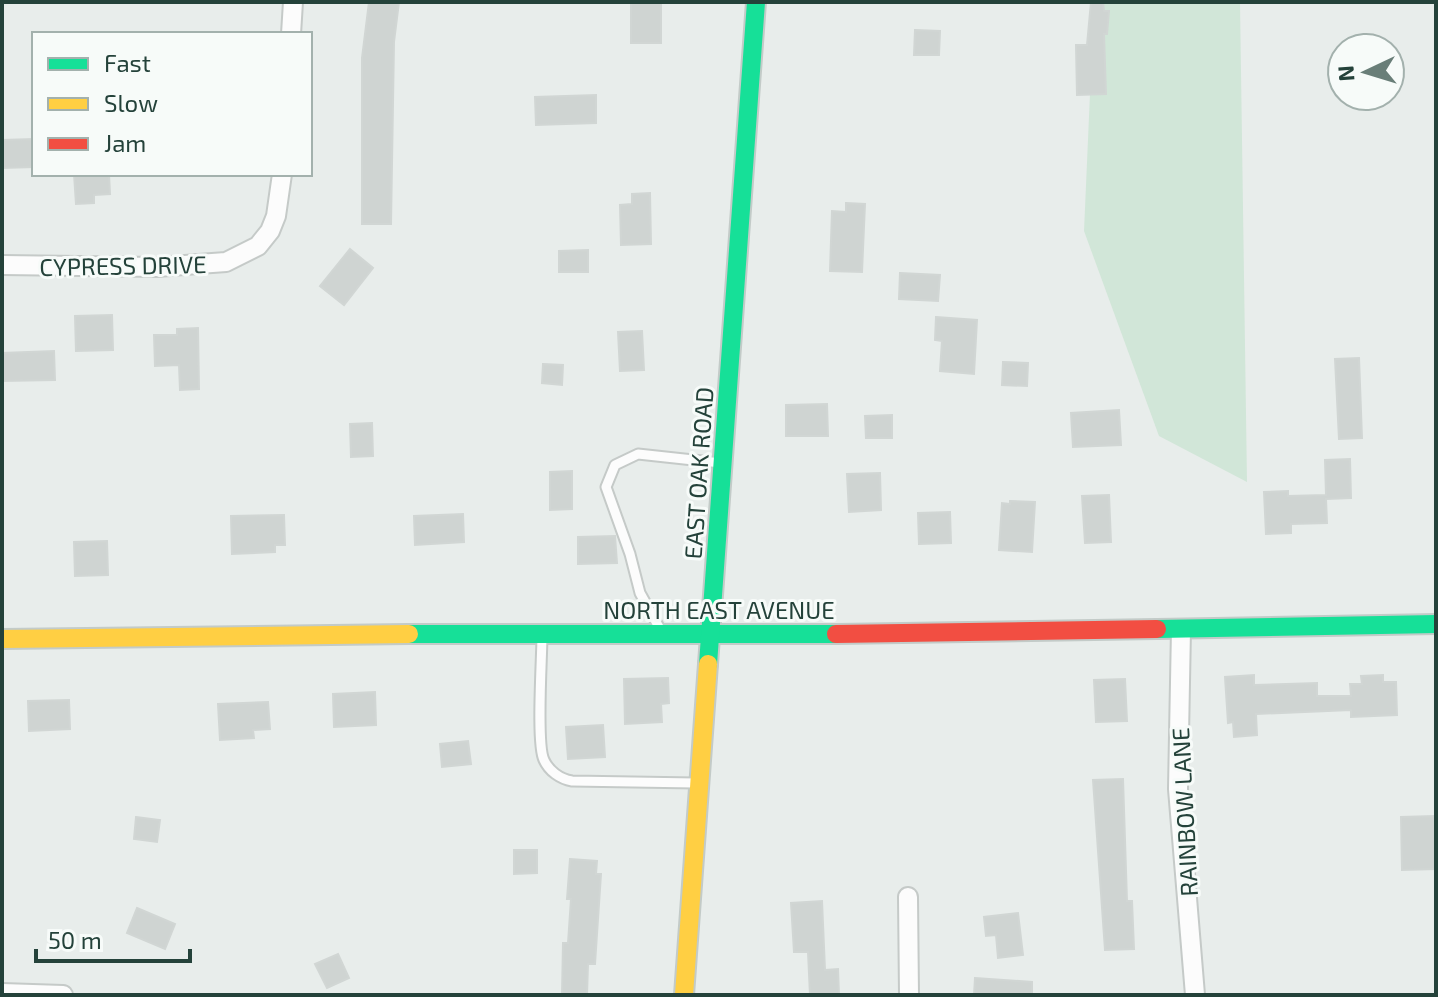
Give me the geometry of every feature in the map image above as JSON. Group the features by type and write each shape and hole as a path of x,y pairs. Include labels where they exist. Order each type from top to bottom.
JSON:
{"street":[{"path":"291,32 293,2"},
{"name":"EAST OAK ROAD","path":"684,995 756,2"},
{"name":"CYPRESS DRIVE","path":"2,265 157,267 226,262 258,246 270,231 280,198 282,176"},
{"name":"NORTH EAST AVENUE","path":"2,639 542,632 908,634 1436,624"},
{"name":"RAINBOW LANE","path":"1181,629 1178,789 1195,995"},
{"path":"908,897 909,995"},
{"path":"2,993 63,995"}],"lane":[{"path":"661,632 640,593 606,487 615,465 638,454 723,463"},
{"path":"542,632 542,754 551,769 572,781 700,783"}],"green space":[{"path":"1094,2 1240,2 1247,482 1159,436 1084,231"}],"building":[{"path":"369,2 399,2 394,42 391,224 362,224 362,58"},
{"path":"631,2 661,2 661,43 631,43"},
{"path":"1091,2 1103,2 1104,11 1109,11 1107,34 1104,34 1106,94 1077,95 1076,45 1087,45"},
{"path":"915,30 940,31 939,55 914,55"},
{"path":"596,95 596,123 536,125 535,97"},
{"path":"32,139 32,167 2,168 2,140"},
{"path":"74,176 109,176 110,194 94,195 94,203 76,204"},
{"path":"650,193 651,244 621,245 620,205 632,204 632,194"},
{"path":"846,203 865,204 862,272 830,271 832,211 846,212"},
{"path":"350,249 373,268 344,305 320,286"},
{"path":"588,250 588,272 559,272 559,251"},
{"path":"900,273 940,275 938,301 899,299"},
{"path":"112,315 113,350 76,351 75,316"},
{"path":"936,317 977,320 974,374 940,371 942,341 935,340"},
{"path":"198,328 199,389 180,390 179,365 155,366 154,335 177,335 177,329"},
{"path":"642,331 644,370 620,371 618,332"},
{"path":"54,351 55,380 2,381 2,353"},
{"path":"1359,358 1362,438 1339,439 1335,359"},
{"path":"1003,362 1028,363 1027,386 1002,385"},
{"path":"543,364 563,365 562,385 542,383"},
{"path":"827,404 828,436 786,436 786,405"},
{"path":"1119,410 1121,445 1073,447 1071,413"},
{"path":"892,415 892,438 866,438 865,416"},
{"path":"372,423 373,456 351,457 350,424"},
{"path":"1350,459 1351,498 1326,499 1327,523 1291,524 1291,533 1266,534 1264,492 1288,491 1288,496 1326,495 1325,460"},
{"path":"572,471 572,509 550,510 550,472"},
{"path":"880,473 881,510 849,512 847,474"},
{"path":"1109,495 1111,542 1085,543 1082,496"},
{"path":"1010,501 1035,502 1032,552 999,550 1002,503 1010,504"},
{"path":"950,512 951,543 919,544 918,513"},
{"path":"463,514 464,542 415,545 414,516"},
{"path":"284,515 285,545 275,545 275,552 232,554 231,516"},
{"path":"615,536 617,563 578,564 578,537"},
{"path":"107,541 108,575 75,576 74,542"},
{"path":"1254,675 1254,685 1317,683 1317,696 1351,696 1350,684 1362,684 1361,676 1383,675 1383,682 1396,682 1397,715 1351,717 1351,710 1256,714 1257,735 1234,737 1233,722 1228,723 1225,677"},
{"path":"668,678 669,703 661,704 662,722 625,724 624,679"},
{"path":"1125,679 1127,721 1096,722 1094,680"},
{"path":"375,692 376,725 334,727 333,694"},
{"path":"69,700 70,729 29,731 28,701"},
{"path":"268,702 270,729 253,730 254,738 220,740 218,704"},
{"path":"603,725 605,757 568,759 566,727"},
{"path":"468,741 471,764 442,767 440,744"},
{"path":"1123,779 1127,901 1132,901 1134,949 1105,950 1093,780"},
{"path":"1434,816 1436,869 1402,870 1401,817"},
{"path":"136,817 160,820 157,842 134,839"},
{"path":"514,850 537,850 537,873 514,874"},
{"path":"570,859 597,861 596,874 601,874 595,964 588,964 587,995 562,995 563,943 568,943 571,899 567,899"},
{"path":"822,901 825,970 838,969 839,995 810,995 808,952 794,952 791,903"},
{"path":"137,908 175,924 165,949 127,933"},
{"path":"1018,913 1023,955 998,958 996,935 986,936 984,917"},
{"path":"338,954 349,978 327,988 315,964"},
{"path":"975,978 1032,982 1032,995 974,995"}],"traffic: fast":[{"path":"708,664 756,2"},
{"path":"1157,629 1436,624"},
{"path":"409,634 836,634"}],"traffic: slow":[{"path":"2,639 409,634"},
{"path":"684,995 708,664"}],"traffic: jam":[{"path":"836,634 1157,629"}]}
